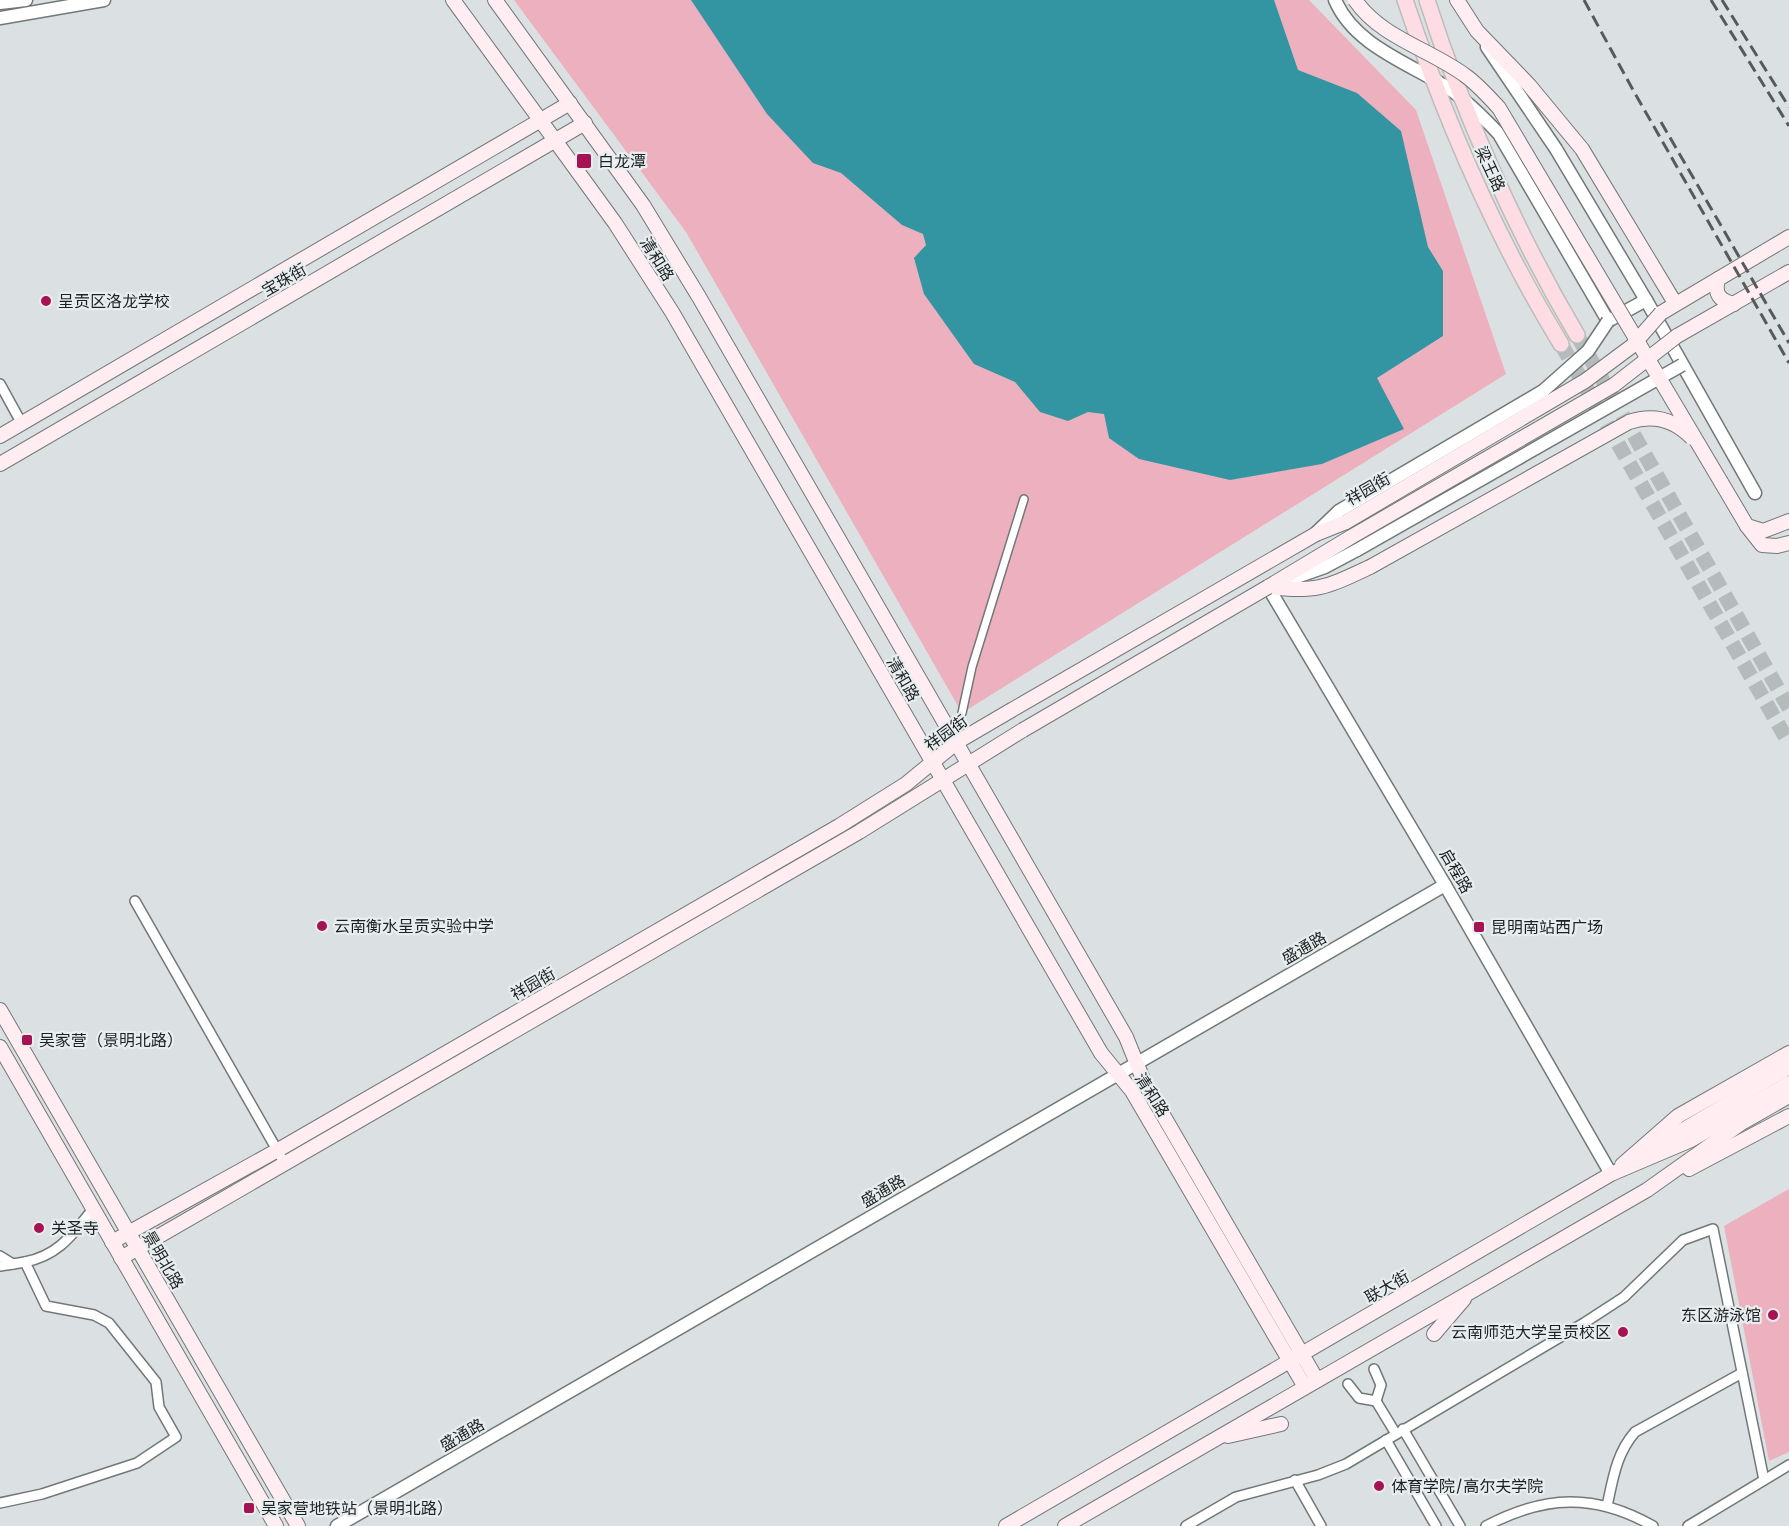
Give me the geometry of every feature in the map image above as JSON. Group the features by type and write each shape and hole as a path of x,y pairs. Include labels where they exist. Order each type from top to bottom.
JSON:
{"main road":[{"name":"清和路","path":"453,0 615,223 672,312 1101,1053 1132,1091 1311,1384"},
{"name":"清和路","path":"495,0 643,205 699,297 1126,1037 1145,1084 1296,1359"},
{"path":"1355,0 1376,22 1396,36 1465,75 1499,108 1747,526 1762,545 1777,546 1789,543"},
{"name":"梁王路","path":"1405,0 1437,94 1470,170 1508,248 1561,344"},
{"name":"梁王路","path":"1427,0 1464,100 1495,173 1577,335"},
{"path":"1457,0 1477,32 1529,85 1582,149 1675,303"},
{"name":"宝珠街","path":"0,436 543,121 570,103"},
{"name":"宝珠街","path":"0,464 585,123"},
{"name":"祥园街","path":"112,1242 277,1151 839,826 906,784 957,742 1316,534 1346,522 1585,381 1632,346 1661,313 1675,303 1789,237"},
{"name":"祥园街","path":"121,1258 859,832 1023,730 1614,385 1677,336 1789,272"},
{"path":"1718,279 1716,287 1718,296 1725,302 1734,304"},
{"path":"1268,587 1311,591 1332,585 1370,567 1629,422 1645,417 1669,420 1686,432 1702,449"},
{"path":"1747,526 1763,531 1789,521"},
{"name":"景明北路","path":"0,1010 298,1526"},
{"path":"0,1047 276,1526"},
{"path":"1611,1174 1678,1116 1789,1053"},
{"path":"1611,1174 1684,1127 1789,1067"},
{"name":"联大街","path":"1006,1526 1611,1174 1690,1140 1789,1083"},
{"path":"1647,1190 1740,1125 1789,1096"},
{"path":"1065,1526 1647,1190 1749,1139 1789,1116"},
{"path":"1434,1334 1470,1292"},
{"path":"1214,1439 1281,1424"}],"street":[{"path":"0,3 26,0"},
{"path":"0,18 104,0"},
{"path":"1335,0 1356,28 1382,50 1450,90 1479,113 1499,134 1608,321"},
{"path":"1477,32 1556,149 1646,300 1755,493"},
{"path":"1316,534 1339,511 1543,391 1588,351 1608,321 1646,300"},
{"path":"1268,587 1325,567 1358,550 1682,365"},
{"path":"0,384 22,424"},
{"path":"962,713 972,667 1024,499"},
{"name":"启程路","path":"1268,587 1445,885 1611,1174"},
{"name":"盛通路","path":"337,1526 1445,885"},
{"path":"135,901 285,1164"},
{"path":"0,1266 50,1255 70,1237 93,1209"},
{"path":"1186,1526 1236,1497 1346,1464 1584,1323 1624,1297 1683,1240 1713,1229 1764,1480"},
{"path":"0,1256 13,1264"},
{"path":"0,1503 42,1494 137,1463 176,1437 159,1407 156,1382 109,1323 94,1315 46,1306 25,1262"},
{"path":"1374,1369 1381,1385 1376,1401"},
{"path":"1607,1506 1615,1469 1624,1444 1635,1432 1743,1373"},
{"path":"1348,1384 1359,1398 1376,1401 1400,1431 1460,1526"},
{"path":"1386,1440 1436,1526"},
{"path":"1688,1526 1789,1466"},
{"path":"1294,1480 1321,1526"},
{"path":"1486,1526 1520,1510 1552,1502 1597,1503 1631,1514 1653,1526"}],"shaded area":[{"path":"514,0 1309,0 1416,110 1506,374 962,713 686,232"},
{"path":"1789,1189 1789,1452 1769,1461 1724,1226"}],"water":[{"path":"691,0 1274,0 1298,70 1357,93 1401,131 1428,247 1443,271 1443,336 1377,378 1404,429 1322,464 1230,480 1139,459 1109,438 1104,414 1088,412 1068,421 1040,412 1015,382 974,364 924,294 914,258 926,245 923,234 902,225 841,173 813,163 767,114"}],"tunnel":[{"path":"1577,335 1789,708"},
{"path":"1561,344 1789,743"}],"railway":[{"path":"1584,0 1789,363"},
{"path":"1711,0 1789,126"},
{"path":"1722,0 1789,107"},
{"path":"1661,122 1789,343"}],"place":[{"name":"白龙潭","path":"584,161"},
{"name":"呈贡区洛龙学校","path":"46,301"},
{"name":"云南衡水呈贡实验中学","path":"322,926"},
{"name":"昆明南站西广场","path":"1479,927"},
{"name":"吴家营（景明北路）","path":"27,1040"},
{"name":"关圣寺","path":"39,1228"},
{"name":"东区游泳馆","path":"1773,1315"},
{"name":"云南师范大学呈贡校区","path":"1623,1332"},
{"name":"体育学院/高尔夫学院","path":"1379,1486"},
{"name":"吴家营地铁站（景明北路）","path":"249,1508"}]}
